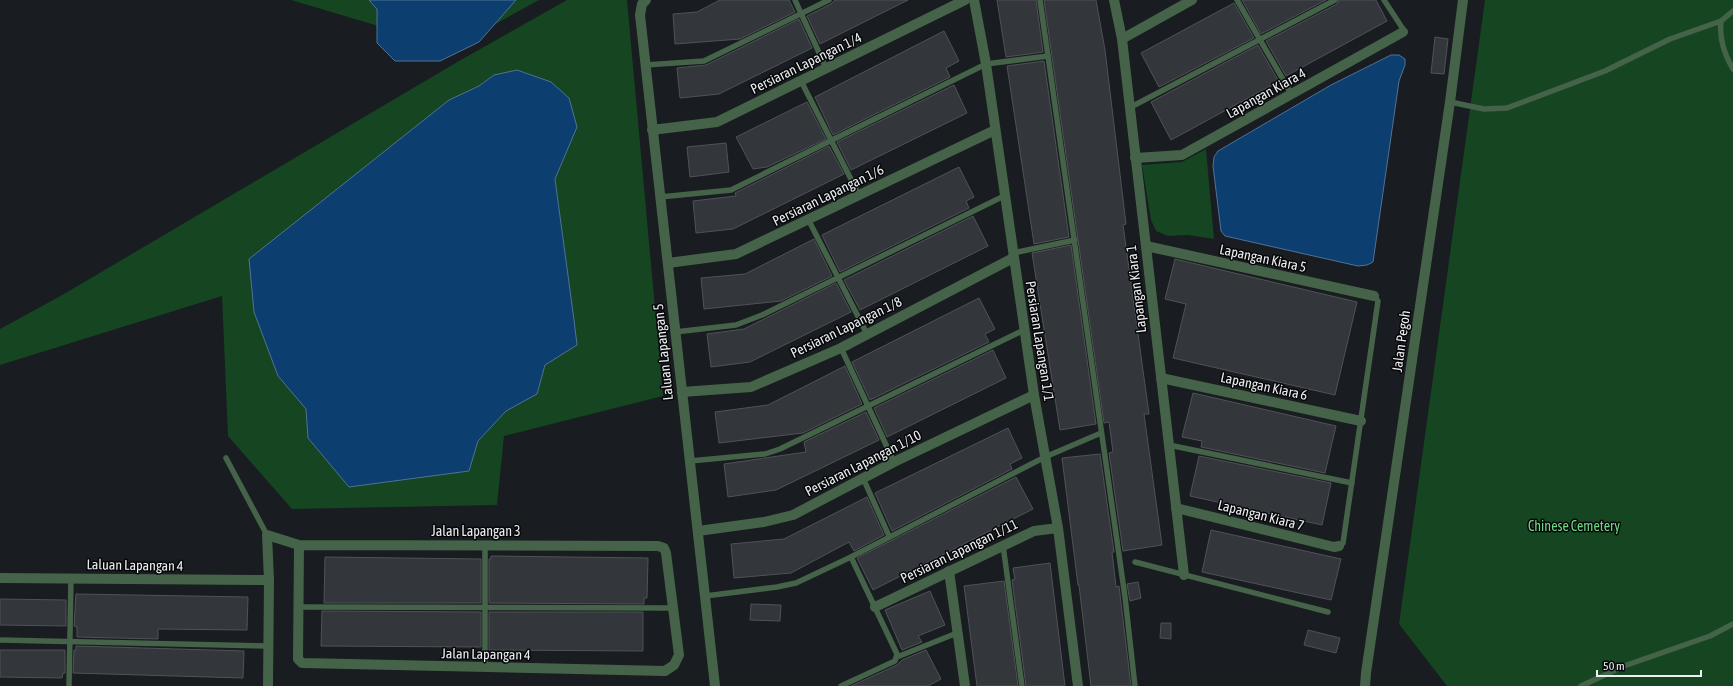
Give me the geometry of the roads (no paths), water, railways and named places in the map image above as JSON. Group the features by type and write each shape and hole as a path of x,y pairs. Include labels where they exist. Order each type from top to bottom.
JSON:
{"street":[{"name":"Laluan Lapangan 5","path":"646,0 642,4 640,15 645,65 715,686"},
{"name":"Persiaran Lapangan 1/4","path":"652,130 717,122 965,0"},
{"name":"Persiaran Lapangan 1/1","path":"974,0 986,64 1034,394 1058,528 1078,686"},
{"name":"Lapangan Kiara 1","path":"1114,0 1122,39 1184,575"},
{"path":"1122,39 1192,0"},
{"name":"Jalan Pegoh","path":"1365,686 1450,102 1463,0"},
{"name":"Lapangan Kiara 4","path":"1135,158 1182,155 1403,32"},
{"name":"Persiaran Lapangan 1/6","path":"668,264 736,254 995,130"},
{"name":"Lapangan Kiara 5","path":"1146,246 1374,296"},
{"name":"Persiaran Lapangan 1/8","path":"682,392 751,387 841,348 1013,255"},
{"name":"Lapangan Kiara 6","path":"1161,378 1361,421"},
{"name":"Persiaran Lapangan 1/10","path":"698,530 764,522 793,515 894,462 1034,394"},
{"name":"Lapangan Kiara 7","path":"1176,508 1334,547 1339,546"},
{"name":"Persiaran Lapangan 1/11","path":"875,607 1034,531 1058,528"},
{"path":"268,535 268,686"},
{"name":"Jalan Lapangan 3","path":"268,535 299,545 658,546 664,548 666,553 673,608"},
{"path":"299,545 299,607"},
{"path":"949,571 965,686"},
{"name":"Laluan Lapangan 4","path":"0,578 269,580"},
{"name":"Jalan Lapangan 4","path":"299,607 298,659 302,663 665,671 674,665 679,655 673,608"}],"lane":[{"path":"795,0 826,68"},
{"path":"645,65 704,61 829,0"},
{"path":"1040,0 1125,597 1135,686"},
{"path":"1237,0 1292,95"},
{"path":"1130,108 1335,0"},
{"path":"1384,0 1403,32"},
{"path":"1450,102 1484,109 1507,108 1605,72 1670,39 1721,21 1733,11"},
{"path":"1721,21 1720,32 1725,56 1733,69"},
{"path":"660,197 731,190 986,64 1048,56"},
{"path":"801,81 858,196"},
{"path":"675,332 736,325 762,315 1004,196"},
{"path":"808,219 867,334"},
{"path":"1013,255 1075,240"},
{"path":"1339,546 1343,543 1378,301 1374,296"},
{"path":"690,461 765,454 780,449 1024,330"},
{"path":"841,348 894,462"},
{"path":"705,596 777,587 796,583 1045,457 1101,433"},
{"path":"1169,445 1352,483"},
{"path":"226,458 268,535"},
{"path":"863,478 889,536"},
{"path":"1004,545 1022,686"},
{"path":"485,546 485,668"},
{"path":"850,556 897,654 897,658"},
{"path":"1135,562 1328,612"},
{"path":"69,686 71,578"},
{"path":"299,607 673,608"},
{"path":"1581,686 1624,666 1710,636 1733,624"},
{"path":"841,686 895,661 897,658 957,633"},
{"path":"0,640 268,646"}],"water":[{"path":"369,0 516,0 479,42 440,61 395,61 377,43 377,9"},
{"path":"1391,55 1399,55 1405,59 1405,65 1399,81 1373,262 1367,265 1358,266 1225,236 1221,231 1213,166 1214,157 1218,151 1331,85"},
{"path":"517,70 551,82 569,98 577,127 555,179 577,345 545,365 537,394 506,411 478,441 469,471 349,487 308,438 306,409 278,376 254,312 249,259 449,100 479,86 494,75"}],"park label":[{"name":"Chinese Cemetery","path":"1574,526"}]}
